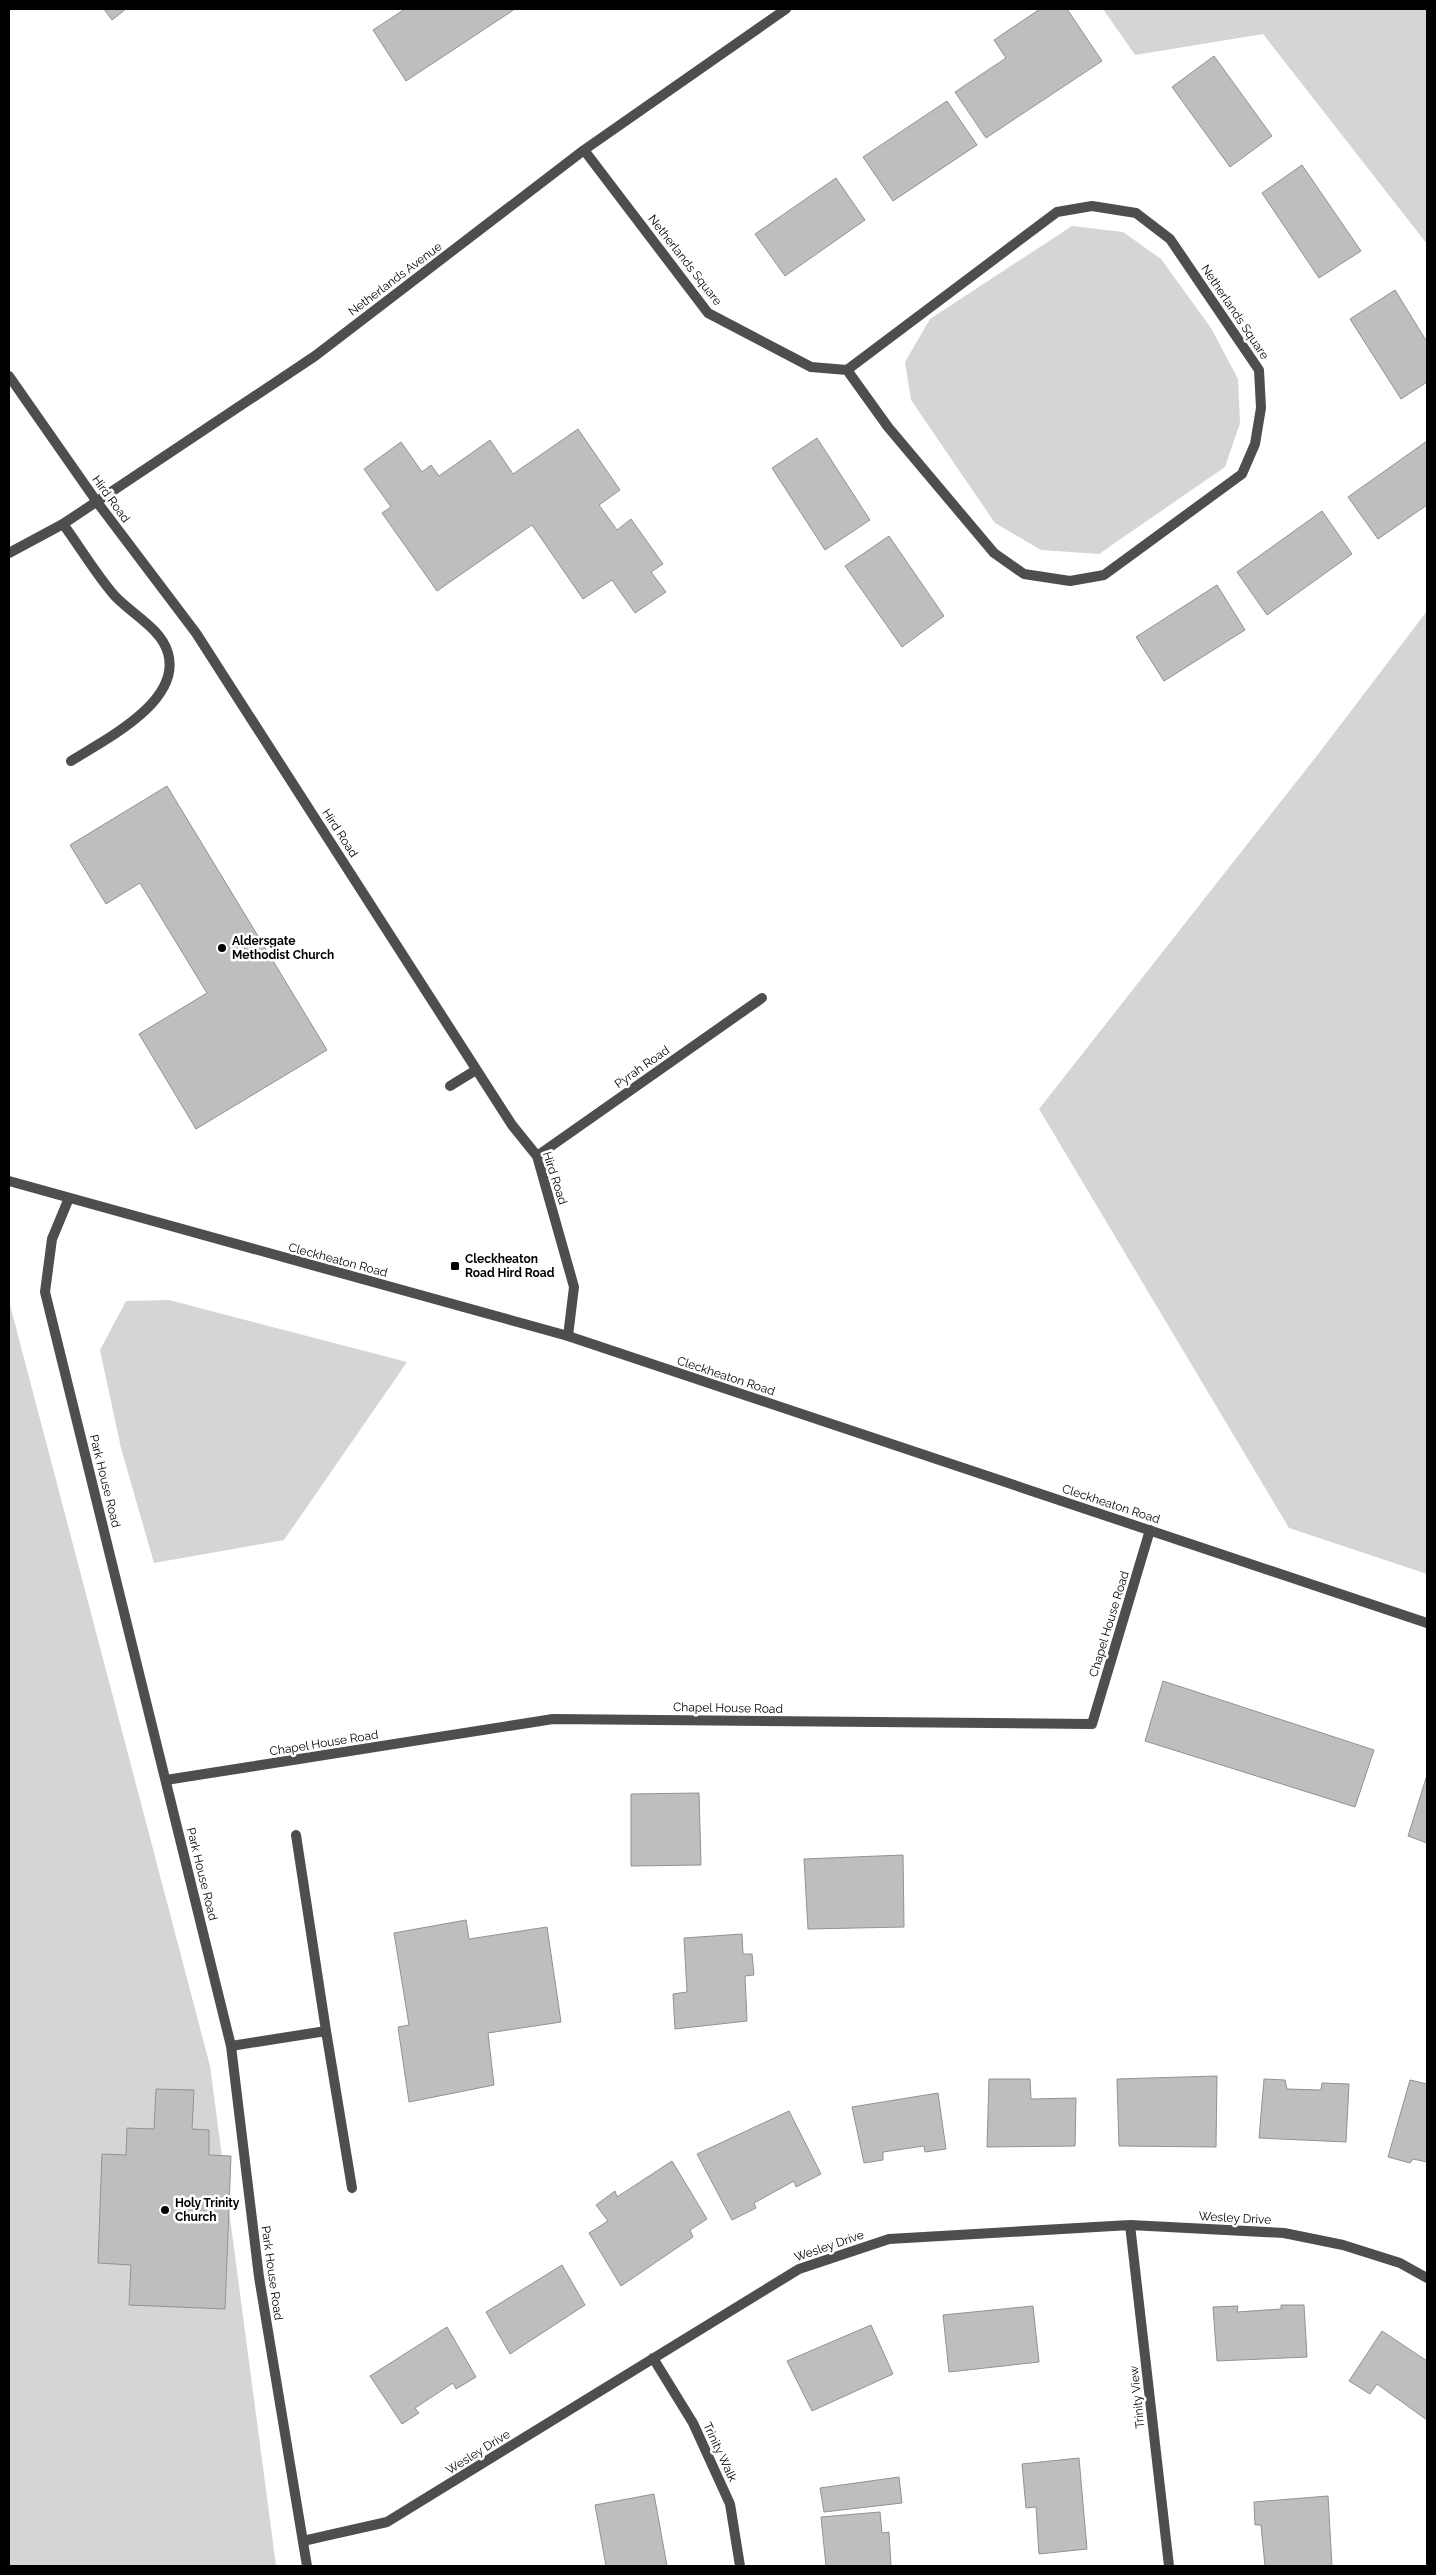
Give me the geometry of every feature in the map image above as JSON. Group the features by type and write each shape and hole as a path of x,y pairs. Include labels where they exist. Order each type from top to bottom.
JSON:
{"street":[{"name":"Netherlands Avenue","path":"9,554 63,524 97,502 315,356 584,150 786,9"},
{"name":"Netherlands Square","path":"584,150 708,313 811,368 848,370 1057,212 1092,206 1136,213 1170,239 1259,370 1261,408 1254,444 1242,474 1104,575 1070,580 1024,574 994,553 888,427 848,370"},
{"name":"Hird Road","path":"9,376 97,502 196,633 476,1070 512,1125 537,1156 574,1287 568,1336"},
{"path":"63,524 115,595 150,625 168,652 169,675 155,702 118,732 71,761"},
{"name":"Pyrah Road","path":"537,1156 762,998"},
{"path":"450,1086 476,1070"},
{"name":"Cleckheaton Road","path":"9,1182 568,1336 1427,1623"},
{"name":"Park House Road","path":"69,1198 52,1239 45,1292 231,2046 259,2278 307,2566"},
{"name":"Chapel House Road","path":"166,1780 553,1719 1092,1724 1150,1530"},
{"path":"296,1835 352,2188"},
{"path":"231,2046 326,2031"},
{"name":"Wesley Drive","path":"303,2541 387,2522 798,2269 889,2239 1130,2225 1284,2233 1343,2245 1400,2263 1427,2278"},
{"name":"Trinity View","path":"1130,2225 1169,2566"},
{"name":"Trinity Walk","path":"653,2358 693,2423 730,2504 740,2566"}],"shaded area":[{"path":"1103,9 1427,9 1427,244 1263,34 1135,55"},
{"path":"1072,226 1123,232 1161,259 1211,328 1238,379 1240,423 1225,467 1099,554 1041,550 995,523 911,400 905,362 930,319"},
{"path":"1427,611 1427,1574 1289,1528 1039,1109 1319,753"},
{"path":"169,1300 407,1362 284,1540 154,1563 121,1448 100,1350 126,1301"},
{"path":"9,1301 210,2066 276,2566 9,2566"}],"building":[{"path":"104,9 126,9 112,20"},
{"path":"405,9 515,9 406,81 373,30"},
{"path":"1040,9 1067,9 1102,61 986,138 955,92 1006,58 994,40"},
{"path":"1214,56 1272,136 1230,167 1172,87"},
{"path":"947,101 977,145 893,201 863,157"},
{"path":"1302,165 1361,251 1319,278 1262,193"},
{"path":"836,178 865,220 785,276 755,234"},
{"path":"1395,290 1427,342 1427,382 1401,399 1350,319"},
{"path":"578,429 620,490 599,505 617,530 631,519 663,564 651,572 666,592 635,613 612,580 583,599 532,525 437,591 382,513 391,507 364,469 401,442 422,472 431,465 439,476 490,440 513,474"},
{"path":"817,438 870,520 825,550 772,468"},
{"path":"1427,441 1427,505 1378,539 1348,497"},
{"path":"1322,511 1352,554 1267,615 1237,572"},
{"path":"889,536 944,616 902,647 845,566"},
{"path":"1217,585 1245,630 1164,681 1136,637"},
{"name":"Aldersgate Methodist Church","path":"167,786 327,1050 196,1129 139,1034 207,993 140,883 106,904 70,845"},
{"path":"1163,1681 1374,1750 1355,1807 1145,1741"},
{"path":"1427,1775 1427,1843 1408,1836"},
{"path":"699,1793 701,1865 631,1866 631,1794"},
{"path":"903,1855 904,1927 808,1929 804,1859"},
{"path":"466,1920 469,1939 547,1927 561,2022 488,2033 494,2085 409,2102 398,2027 409,2025 394,1933"},
{"path":"742,1934 743,1954 752,1954 754,1975 745,1976 747,2021 675,2029 673,1994 687,1992 684,1938"},
{"path":"1217,2076 1216,2147 1119,2146 1117,2079"},
{"path":"989,2079 1030,2079 1031,2099 1076,2098 1075,2146 987,2147"},
{"path":"1264,2079 1285,2080 1287,2089 1321,2090 1322,2083 1349,2084 1346,2142 1259,2138"},
{"path":"1410,2080 1427,2084 1427,2162 1413,2159 1410,2163 1388,2157"},
{"name":"Holy Trinity Church","path":"156,2089 194,2090 192,2129 209,2130 209,2155 231,2156 225,2309 129,2305 131,2265 98,2263 102,2154 126,2155 127,2128 154,2129"},
{"path":"938,2093 946,2149 925,2152 924,2146 883,2152 883,2160 864,2163 852,2107"},
{"path":"789,2111 821,2174 796,2187 794,2181 754,2203 756,2208 732,2220 697,2154"},
{"path":"672,2161 707,2219 690,2230 693,2237 621,2286 589,2233 608,2221 596,2205 615,2191 617,2197"},
{"path":"562,2265 585,2305 510,2354 486,2312"},
{"path":"1281,2305 1304,2305 1307,2357 1217,2361 1213,2307 1238,2306 1237,2312 1281,2309"},
{"path":"1033,2306 1039,2362 949,2372 943,2315"},
{"path":"871,2325 893,2374 812,2411 787,2361"},
{"path":"447,2327 476,2377 456,2389 453,2383 415,2408 419,2413 402,2424 370,2376"},
{"path":"1382,2331 1427,2361 1427,2420 1377,2384 1370,2394 1349,2381"},
{"path":"1079,2458 1087,2549 1039,2554 1036,2507 1026,2508 1022,2464"},
{"path":"899,2477 902,2503 824,2512 820,2488"},
{"path":"654,2494 667,2566 606,2566 595,2505"},
{"path":"1328,2496 1332,2566 1265,2566 1261,2525 1255,2525 1254,2502"},
{"path":"880,2512 882,2533 889,2532 891,2566 826,2566 821,2517"}],"place":[{"name":"Aldersgate Methodist Church","path":"222,948"},
{"name":"Cleckheaton Road Hird Road","path":"455,1266"},
{"name":"Holy Trinity Church","path":"165,2210"}]}
